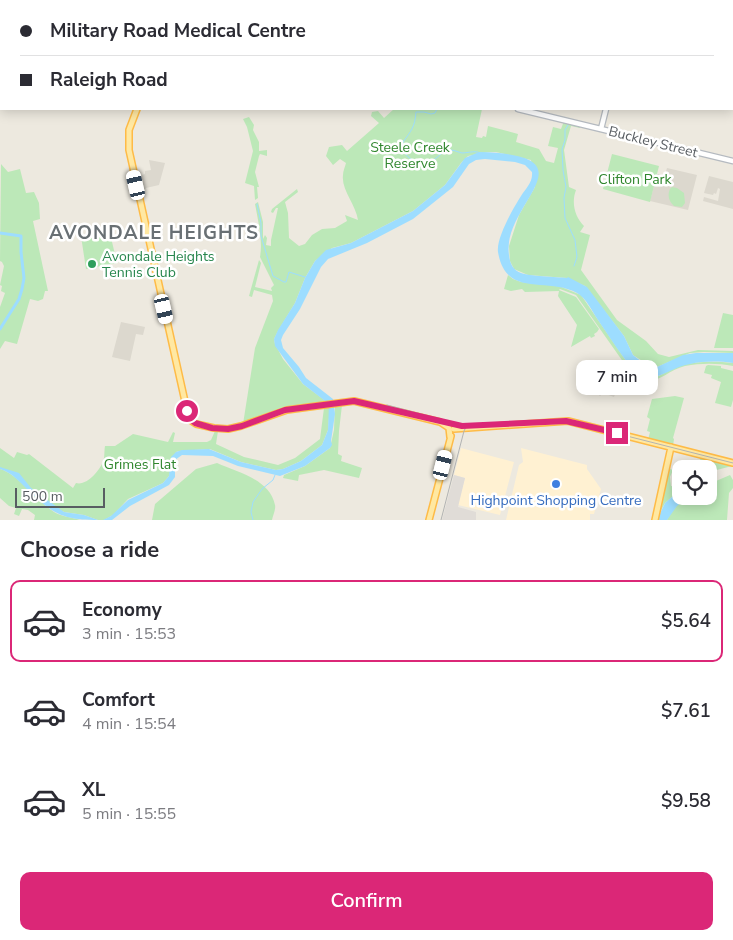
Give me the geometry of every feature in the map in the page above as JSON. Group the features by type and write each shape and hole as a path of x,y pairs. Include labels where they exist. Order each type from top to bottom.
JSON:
{"main road":[{"path":"137,110 129,130 128,146 190,420 195,423 228,429 242,426 285,410 341,402 362,402 435,420 452,427 570,421 732,463"},
{"name":"Buckley Street","path":"522,110 573,122"},
{"name":"Buckley Street","path":"527,110 733,162"},
{"path":"601,129 606,110"},
{"path":"429,520 452,427"},
{"path":"655,520 670,447"}],"shaded area":[{"path":"149,160 165,163 159,185 146,188 143,192 140,191 137,178 142,177 145,171 151,170"},
{"path":"667,168 697,175 688,210 650,201 657,174 665,175"},
{"path":"709,176 733,182 733,209 703,201 704,197 718,201 720,189 718,188 716,194 714,193 713,195 704,193"},
{"path":"121,322 145,327 143,335 136,334 130,361 112,357"},
{"path":"597,367 606,382 617,389 614,397 603,393 600,396 592,389 584,374"},
{"path":"461,448 514,462 500,515 458,505 465,478 454,475"},
{"name":"Highpoint Shopping Centre","path":"521,448 587,465 587,469 601,489 594,514 590,514 590,520 506,520 519,465 523,462"},
{"path":"454,475 465,478 458,507 476,512 476,520 442,520"}],"green space":[{"name":"Steele Creek Reserve","path":"393,110 482,110 476,137 486,137 488,126 518,134 516,142 539,149 546,161 554,163 558,148 548,146 553,127 561,129 564,121 581,125 580,128 571,126 564,150 569,187 576,190 575,210 584,226 580,232 590,235 581,270 617,320 646,341 658,354 669,357 698,350 733,351 733,353 690,353 657,367 650,366 633,355 624,336 585,286 567,278 528,275 514,269 510,261 509,246 519,215 535,187 531,160 488,152 468,156 445,185 413,211 351,243 332,248 315,261 305,278 295,303 274,339 283,359 303,384 327,402 276,411 243,424 255,348 273,301 272,295 254,290 252,297 249,296 259,260 261,263 255,287 272,291 271,288 274,285 260,257 261,237 255,204 258,202 263,222 263,239 265,235 267,238 266,245 271,246 278,208 273,213 271,212 272,209 297,189 298,192 285,202 288,213 289,238 299,246 305,244 312,235 322,229 335,228 347,221 345,215 358,220 344,186 343,172 346,163 340,159 333,165 326,156 329,147 342,145 347,151 379,123 371,116 372,112 378,111 384,118"},
{"path":"249,117 254,125 253,130 259,142 259,151 267,150 267,156 260,154 255,172 259,187 257,187 258,198 255,200 254,186 245,183 253,151 243,119"},
{"name":"Clifton Park","path":"612,154 659,166 650,202 603,189"},
{"path":"1,164 8,172 20,169 26,193 34,192 39,203 40,219 33,221 48,291 45,291 43,299 38,301 30,299 17,344 5,341 0,349 0,307 5,293 1,291 2,286 0,285 4,266 0,261"},
{"path":"672,187 684,193 685,203 682,207 674,206 670,200 669,194"},
{"path":"109,229 117,263 86,269 81,236"},
{"path":"508,275 521,282 559,286 581,295 633,371 640,376 652,378 676,367 695,363 726,362 733,363 733,366 721,364 691,365 652,381 638,379 631,373 576,295 559,290 576,297 599,329 594,334 595,336 591,338 590,336 571,347 577,325 558,296 559,291 525,292 522,289 511,291 504,289"},
{"path":"723,313 733,315 733,348 714,348"},
{"path":"708,365 721,366 721,368 733,371 733,400 731,407 715,403 721,382 711,378 712,375 704,373"},
{"path":"675,396 684,398 673,438 673,446 648,440 650,432 647,431 650,419 647,417 652,399"},
{"path":"335,404 359,405 342,405 338,454 342,456 341,461 362,468 359,478 324,470 299,475 298,481 283,478 284,475 305,466 330,448 334,430"},
{"name":"Grimes Flat","path":"330,405 328,430 322,445 301,461 276,470 241,462 210,449 179,451 176,452 169,476 163,483 128,499 113,515 104,520 64,512 48,504 16,475 0,468 0,448 14,458 17,452 29,454 73,488 76,483 88,480 99,470 104,460 105,446 115,446 133,434 168,442 173,432 175,433 173,442 207,442 211,440 215,431 218,431 216,444 244,457 278,465 295,458 320,439 324,408 322,406"},
{"path":"702,457 713,460 700,460"},
{"path":"717,461 731,465 717,470"},
{"path":"217,463 243,473 267,489 275,505 272,520 152,520 155,504 196,469"},
{"path":"667,468 672,470 670,477 672,497 665,503 658,516"},
{"path":"0,469 14,476 54,512 80,520 34,520 35,515 28,510 22,509 19,516 14,514 16,508 9,506 0,498"},
{"path":"730,475 733,480 733,488 729,493 727,520 667,520 677,505 717,505 717,481"}],"water":[{"path":"479,152 514,155 533,162 539,172 536,186 510,236 509,258 516,270 530,275 568,277 587,287 624,336 633,355 646,365 657,367 683,355 696,353 733,353 733,363 695,363 655,377 642,376 635,373 589,305 580,295 565,288 529,284 510,276 502,267 498,246 510,215 530,182 532,172 525,165 515,162 476,160 469,164 453,187 413,219 367,243 328,259 321,267 300,309 283,335 281,340 283,348 306,378 333,399 335,414 332,445 330,448 305,466 280,476 238,466 213,456 182,455 175,460 175,477 169,485 130,506 112,520 103,520 111,516 128,500 163,483 169,476 171,457 176,452 209,449 241,462 276,470 301,461 322,445 328,430 329,404 303,384 275,346 274,339 295,303 305,278 315,261 326,250 351,243 413,211 445,185 465,158"},
{"path":"0,467 19,473 31,488 64,512 84,515 98,520 76,519 59,514 45,505 8,472 0,469"},
{"path":"672,497 672,505 678,505 667,520 657,520 665,503"}],"waterway":[{"path":"436,110 435,113 431,114 416,112 412,128 403,142 403,148 408,157 412,160 428,162 448,150 462,153 478,152"},
{"path":"568,125 565,130 565,140 562,149 566,187 564,198 565,218 575,240 577,257 574,266"},
{"path":"257,204 261,223 261,236 273,276 284,282 286,282 289,272 305,277"},
{"path":"0,233 21,236 24,278 19,299 0,329"},
{"path":"253,520 251,512 253,502 262,489 273,480 275,475"}],"tram line":[{"path":"387,405 463,425 568,421 733,463"},
{"path":"441,520 464,431 466,427 471,425"}],"place":[{"name":"Avondale Heights Tennis Club","path":"92,264"},
{"name":"Highpoint Shopping Centre","path":"556,484"}],"district":[{"name":"AVONDALE HEIGHTS","path":"154,233"}],"route":[{"path":"187,411 192,422 212,428 228,429 242,426 285,410 354,401 449,425 470,427 566,421 617,433"}]}
